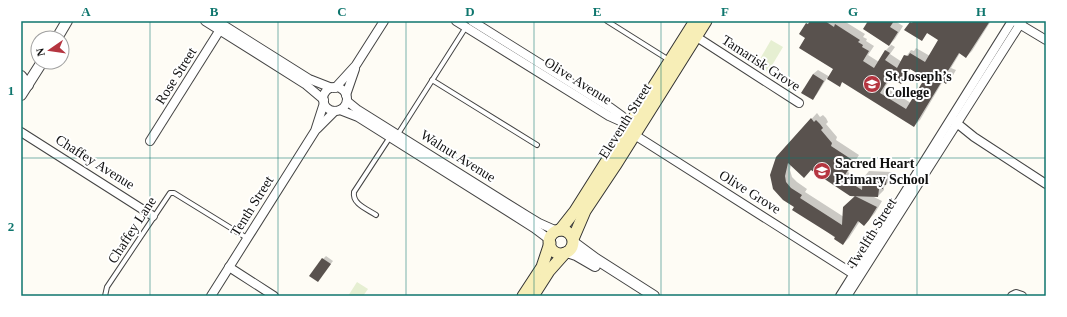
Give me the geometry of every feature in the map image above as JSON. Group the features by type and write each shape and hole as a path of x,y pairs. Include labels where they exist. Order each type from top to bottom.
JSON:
{"main road":[{"name":"Eleventh Street","path":"692,34 695,21"},
{"name":"Eleventh Street","path":"559,230 575,211 630,130 692,34 706,21"},
{"name":"Eleventh Street","path":"573,240 585,211 630,130"},
{"path":"523,296 542,267 552,234 559,230 569,233 573,240 572,248 552,266 533,296"},
{"path":"550,242 553,250 561,254 566,253"}],"street":[{"path":"62,30 68,21"},
{"path":"205,21 220,25 309,79 342,90 346,98"},
{"path":"324,102 327,91 334,88 356,65 384,21"},
{"name":"Olive Avenue","path":"456,21 630,130"},
{"name":"Olive Avenue","path":"472,21 612,108 622,116 630,130"},
{"path":"1017,22 1046,40"},
{"name":"Twelfth Street","path":"847,296 857,276 1017,22"},
{"path":"220,25 305,84 324,102 328,109 338,111 344,106 356,65"},
{"name":"Rose Street","path":"150,141 220,25"},
{"name":"Tamarisk Grove","path":"692,34 799,104"},
{"path":"21,95 24,84 35,70"},
{"path":"21,76 24,84"},
{"name":"Walnut Avenue","path":"346,98 358,110 394,136 534,228 550,242"},
{"name":"Tenth Street","path":"211,296 314,131 324,102"},
{"name":"Tenth Street","path":"314,131 338,111"},
{"name":"Walnut Avenue","path":"338,111 358,118 394,136 539,223 559,230"},
{"path":"952,123 1046,184"},
{"name":"Olive Grove","path":"630,130 857,276"},
{"name":"Chaffey Avenue","path":"21,132 154,216"},
{"path":"573,240 596,259 654,296"},
{"path":"566,253 585,260 642,296"},
{"path":"229,267 274,296"},
{"name":"Twelfth Street","path":"840,296 857,276"},
{"path":"1012,296 1016,294 1022,296"}],"lane":[{"path":"607,21 674,63"},
{"path":"376,215 357,203 354,192 394,136 466,27"},
{"path":"432,80 537,145"},
{"name":"Chaffey Lane","path":"105,296 107,287 170,192 247,238"}],"green space":[{"path":"771,40 783,47 768,72 757,64"},
{"path":"357,282 368,289 363,296 348,296"}],"building":[{"path":"810,21 825,21 834,27 835,24 860,40 858,42 863,45 862,47 869,51 863,61 874,68 885,50 890,53 885,60 897,68 904,55 908,56 910,53 925,62 938,40 927,33 922,41 904,30 910,22 990,21 966,58 959,53 946,74 951,76 946,84 942,81 914,127 842,82 840,87 827,79 833,69 799,48 805,38 799,34 806,23 808,24","holes":["910,69 925,78 906,109 880,93 890,77 901,84"]},
{"path":"868,21 894,21 890,27 898,32 889,46 863,29"},
{"path":"813,74 824,81 813,100 801,93"},
{"path":"811,118 814,122 816,120 823,128 821,130 832,143 831,146 854,161 843,178 862,190 863,176 887,177 886,185 883,185 883,189 879,189 878,197 855,196 877,207 864,226 858,221 843,245 834,239 835,237 792,210 794,207 783,200 773,189 770,175 776,157","holes":["788,163 804,178 811,170 850,196 855,196 843,207 842,225 800,198 802,195 791,188 786,182 785,176"]},
{"path":"322,258 331,264 318,282 309,276"}],"place":[{"name":"St Joseph’s College","path":"872,84"},
{"name":"Sacred Heart Primary School","path":"822,171"}]}
